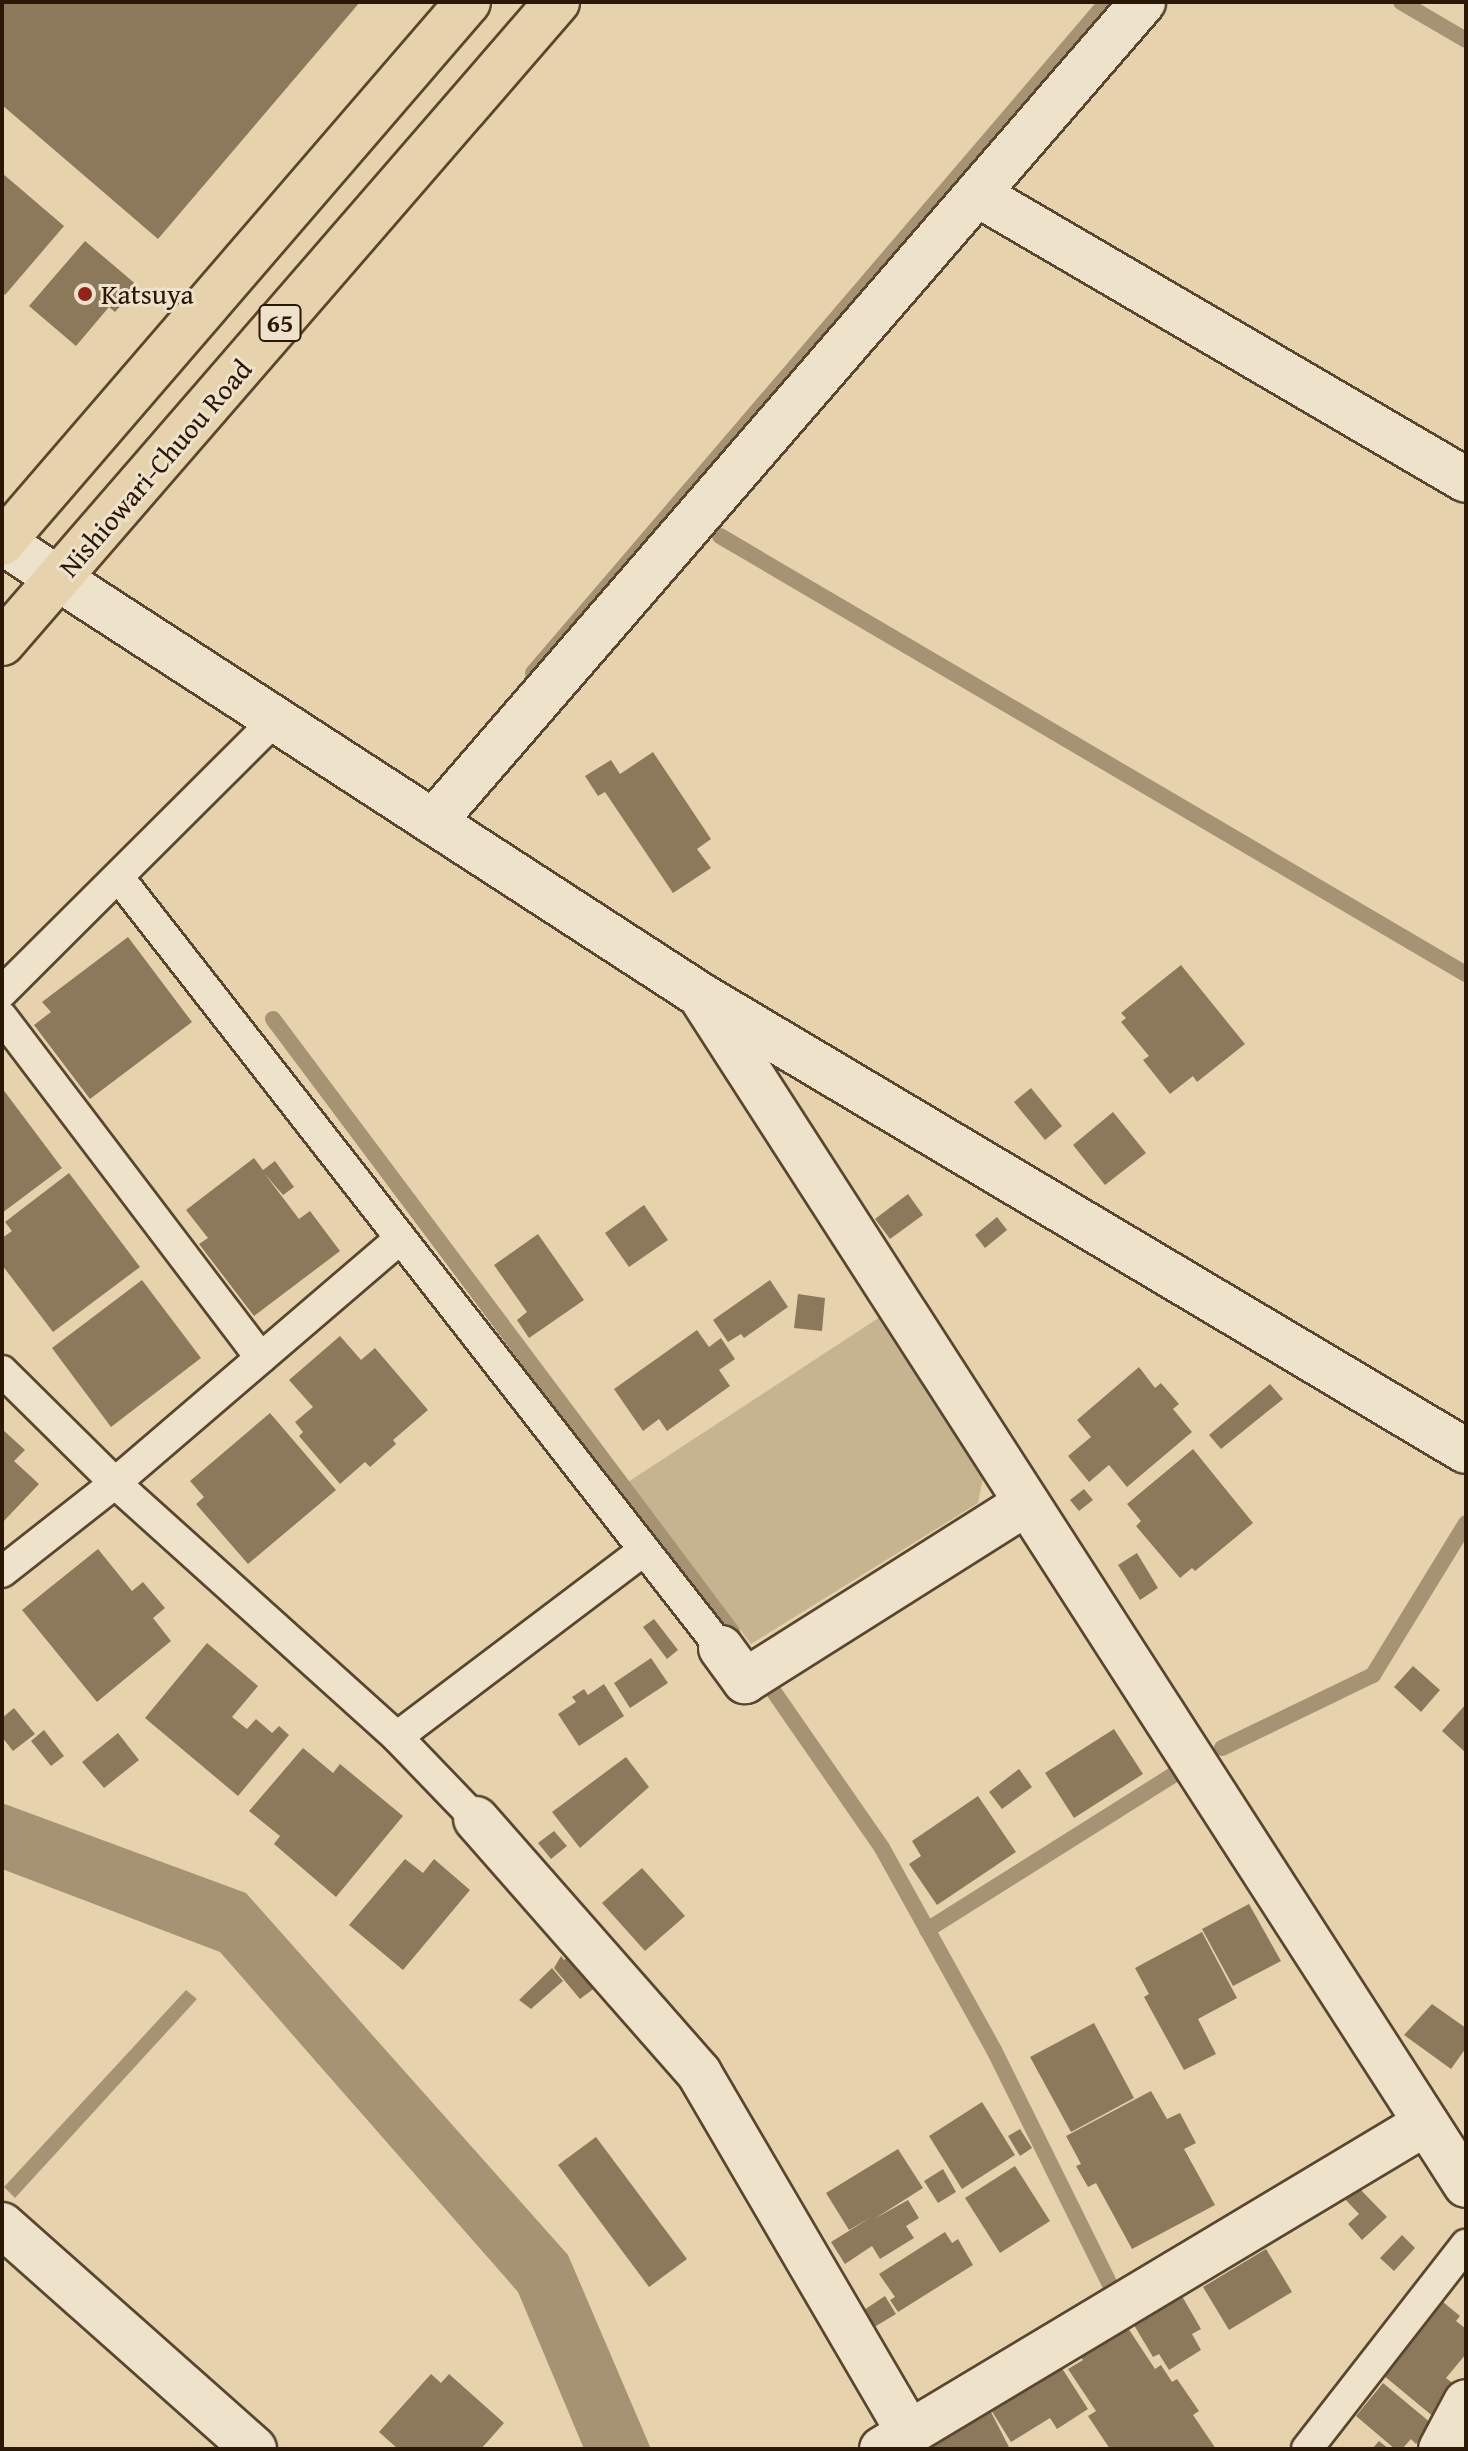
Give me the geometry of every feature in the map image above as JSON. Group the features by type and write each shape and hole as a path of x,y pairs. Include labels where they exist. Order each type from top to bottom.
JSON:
{"main road":[{"name":"65","path":"2,542 468,2"},
{"name":"Nishiowari-Chuou Road","path":"2,643 557,2"}],"street":[{"path":"433,822 1143,2"},
{"path":"977,194 1466,480"},
{"path":"2,542 700,995 1466,1451"},
{"path":"700,995 1466,2185"},
{"path":"721,1648 745,1681 1027,1503"},
{"path":"476,1819 699,2073 895,2440 1426,2123"},
{"path":"2,2225 254,2449"},
{"path":"1441,2449 1466,2402"}],"lane":[{"path":"2,992 275,720"},
{"path":"119,878 721,1648"},
{"path":"2,1017 261,1358"},
{"path":"2,1572 115,1483 399,1240"},
{"path":"2,1371 115,1483 397,1737 476,1819"},
{"path":"397,1737 644,1550"},
{"path":"1307,2449 1466,2245"}],"shaded area":[{"path":"880,1317 984,1473 978,1503 751,1644 628,1482"},
{"path":"2,1803 246,1893 568,2255 651,2449 584,2449 518,2292 220,1952 2,1869"},
{"path":"186,1990 197,1999 15,2198 4,2187"}],"building":[{"path":"2,2 360,2 158,239 2,105"},
{"path":"2,173 64,226 5,295 2,292"},
{"path":"85,241 138,286 115,312 109,307 76,346 29,306"},
{"path":"653,752 711,839 697,849 711,868 673,893 605,792 598,796 585,776 611,760 620,774"},
{"path":"128,937 192,1022 90,1099 34,1025 51,1012 42,1002"},
{"path":"1181,965 1245,1044 1197,1082 1193,1076 1170,1094 1143,1060 1149,1056 1121,1022 1126,1018 1121,1013"},
{"path":"2,1088 62,1168 2,1213"},
{"path":"1031,1088 1062,1126 1045,1140 1014,1102"},
{"path":"1113,1112 1146,1153 1105,1185 1073,1145"},
{"path":"254,1158 263,1170 275,1161 294,1187 283,1195 264,1173 299,1219 310,1211 340,1251 254,1316 199,1244 208,1238 186,1210"},
{"path":"69,1173 140,1267 53,1332 2,1265 2,1238 12,1231 5,1222"},
{"path":"908,1194 923,1215 890,1239 875,1219"},
{"path":"644,1205 668,1240 629,1267 605,1233"},
{"path":"997,1217 1007,1230 985,1248 975,1235"},
{"path":"538,1234 584,1300 529,1338 517,1320 527,1312 494,1265"},
{"path":"142,1280 201,1358 111,1427 52,1348"},
{"path":"770,1280 788,1307 744,1338 741,1334 728,1342 713,1320"},
{"path":"798,1294 825,1298 822,1331 794,1328"},
{"path":"697,1330 709,1347 721,1338 735,1359 719,1370 730,1386 667,1431 659,1419 643,1431 614,1389"},
{"path":"340,1336 361,1360 375,1348 428,1410 393,1440 396,1444 370,1467 365,1462 340,1484 299,1436 303,1432 295,1422 313,1407 289,1380"},
{"path":"1139,1367 1155,1388 1161,1383 1179,1404 1173,1409 1192,1432 1127,1487 1109,1465 1089,1482 1068,1456 1091,1437 1077,1420"},
{"path":"1270,1384 1283,1399 1221,1449 1209,1435"},
{"path":"270,1413 336,1490 248,1564 196,1504 204,1497 190,1481"},
{"path":"2,1429 25,1450 14,1461 39,1484 2,1523"},
{"path":"1193,1449 1253,1523 1195,1571 1192,1568 1180,1578 1136,1526 1141,1521 1127,1504"},
{"path":"1084,1489 1093,1500 1079,1511 1070,1500"},
{"path":"98,1549 132,1591 143,1582 165,1608 153,1618 171,1641 97,1702 22,1610"},
{"path":"1137,1553 1158,1588 1140,1600 1118,1565"},
{"path":"654,1619 678,1650 667,1659 643,1627"},
{"path":"207,1643 258,1686 232,1717 247,1729 256,1719 272,1733 279,1726 289,1735 238,1796 145,1718"},
{"path":"651,1658 668,1683 630,1708 614,1683"},
{"path":"1413,1666 1440,1690 1421,1712 1394,1687"},
{"path":"604,1684 624,1716 579,1746 558,1714 576,1702 572,1697 584,1689 588,1695"},
{"path":"1466,1704 1466,1753 1442,1731"},
{"path":"14,1708 35,1734 13,1751 2,1737 2,1718"},
{"path":"1114,1729 1143,1774 1074,1818 1045,1773"},
{"path":"44,1730 64,1756 51,1766 31,1741"},
{"path":"118,1733 139,1760 104,1788 82,1762"},
{"path":"303,1748 333,1773 340,1764 403,1816 336,1897 274,1844 280,1836 249,1811"},
{"path":"626,1757 649,1787 580,1848 552,1812"},
{"path":"1019,1769 1032,1787 1002,1809 989,1792"},
{"path":"978,1796 1016,1852 937,1905 909,1864 921,1856 912,1841"},
{"path":"554,1831 567,1846 551,1859 538,1843"},
{"path":"405,1859 423,1873 434,1859 470,1890 403,1970 349,1925"},
{"path":"642,1868 685,1916 645,1951 602,1903"},
{"path":"1249,1904 1281,1961 1233,1986 1202,1929"},
{"path":"1202,1932 1237,1998 1198,2019 1216,2054 1184,2070 1144,1997 1149,1994 1135,1968"},
{"path":"561,1956 564,1960 570,1956 596,1987 580,1999 554,1968"},
{"path":"552,1968 563,1981 531,2009 519,2000"},
{"path":"1432,2004 1466,2028 1466,2048 1451,2069 1404,2035"},
{"path":"1094,2023 1134,2098 1071,2132 1030,2057"},
{"path":"1151,2091 1167,2119 1180,2113 1196,2143 1184,2149 1215,2205 1132,2249 1096,2183 1088,2187 1076,2166 1081,2164 1066,2136"},
{"path":"982,2102 1015,2155 962,2189 929,2136"},
{"path":"1020,2129 1032,2148 1020,2156 1008,2136"},
{"path":"596,2137 687,2259 649,2287 558,2165"},
{"path":"898,2149 923,2188 874,2219 908,2200 919,2218 906,2226 914,2238 880,2259 872,2246 845,2264 831,2242 873,2216 849,2230 826,2193"},
{"path":"1015,2166 1050,2221 1000,2253 965,2198"},
{"path":"943,2169 956,2192 938,2203 924,2181"},
{"path":"1357,2186 1387,2217 1362,2240 1348,2224 1359,2214 1344,2198"},
{"path":"945,2232 952,2243 958,2239 973,2265 898,2312 890,2300 895,2297 879,2274"},
{"path":"1402,2235 1415,2248 1394,2271 1380,2258"},
{"path":"1266,2249 1292,2292 1229,2330 1203,2287"},
{"path":"1179,2291 1201,2329 1192,2334 1201,2350 1169,2370 1159,2354 1153,2357 1131,2320"},
{"path":"885,2296 896,2314 871,2329 861,2312"},
{"path":"1443,2302 1460,2316 1456,2321 1466,2329 1466,2354 1446,2378 1459,2388 1435,2418 1383,2375"},
{"path":"1122,2319 1155,2369 1161,2365 1172,2382 1177,2379 1199,2411 1193,2415 1216,2449 1110,2449 1088,2416 1096,2411 1068,2369 1083,2360 1075,2350"},
{"path":"1058,2362 1088,2409 1057,2429 1050,2418 1011,2442 988,2405"},
{"path":"431,2374 441,2383 449,2374 504,2423 481,2449 398,2449 379,2432"},
{"path":"1383,2383 1432,2424 1416,2444 1411,2439 1402,2449 1395,2449 1356,2416"},
{"path":"991,2412 1010,2449 921,2449"},
{"path":"1379,2441 1389,2449 1372,2449"}],"waterway":[{"path":"533,673 1107,2"},
{"path":"1401,2 1466,40"},
{"path":"720,536 1466,974"},
{"path":"273,1019 732,1632"},
{"path":"1222,1748 1373,1675 1466,1523"},
{"path":"772,1689 882,1848 994,2050 1113,2291"},
{"path":"927,1930 1175,1774"}],"place":[{"name":"Katsuya","path":"85,294"}]}
